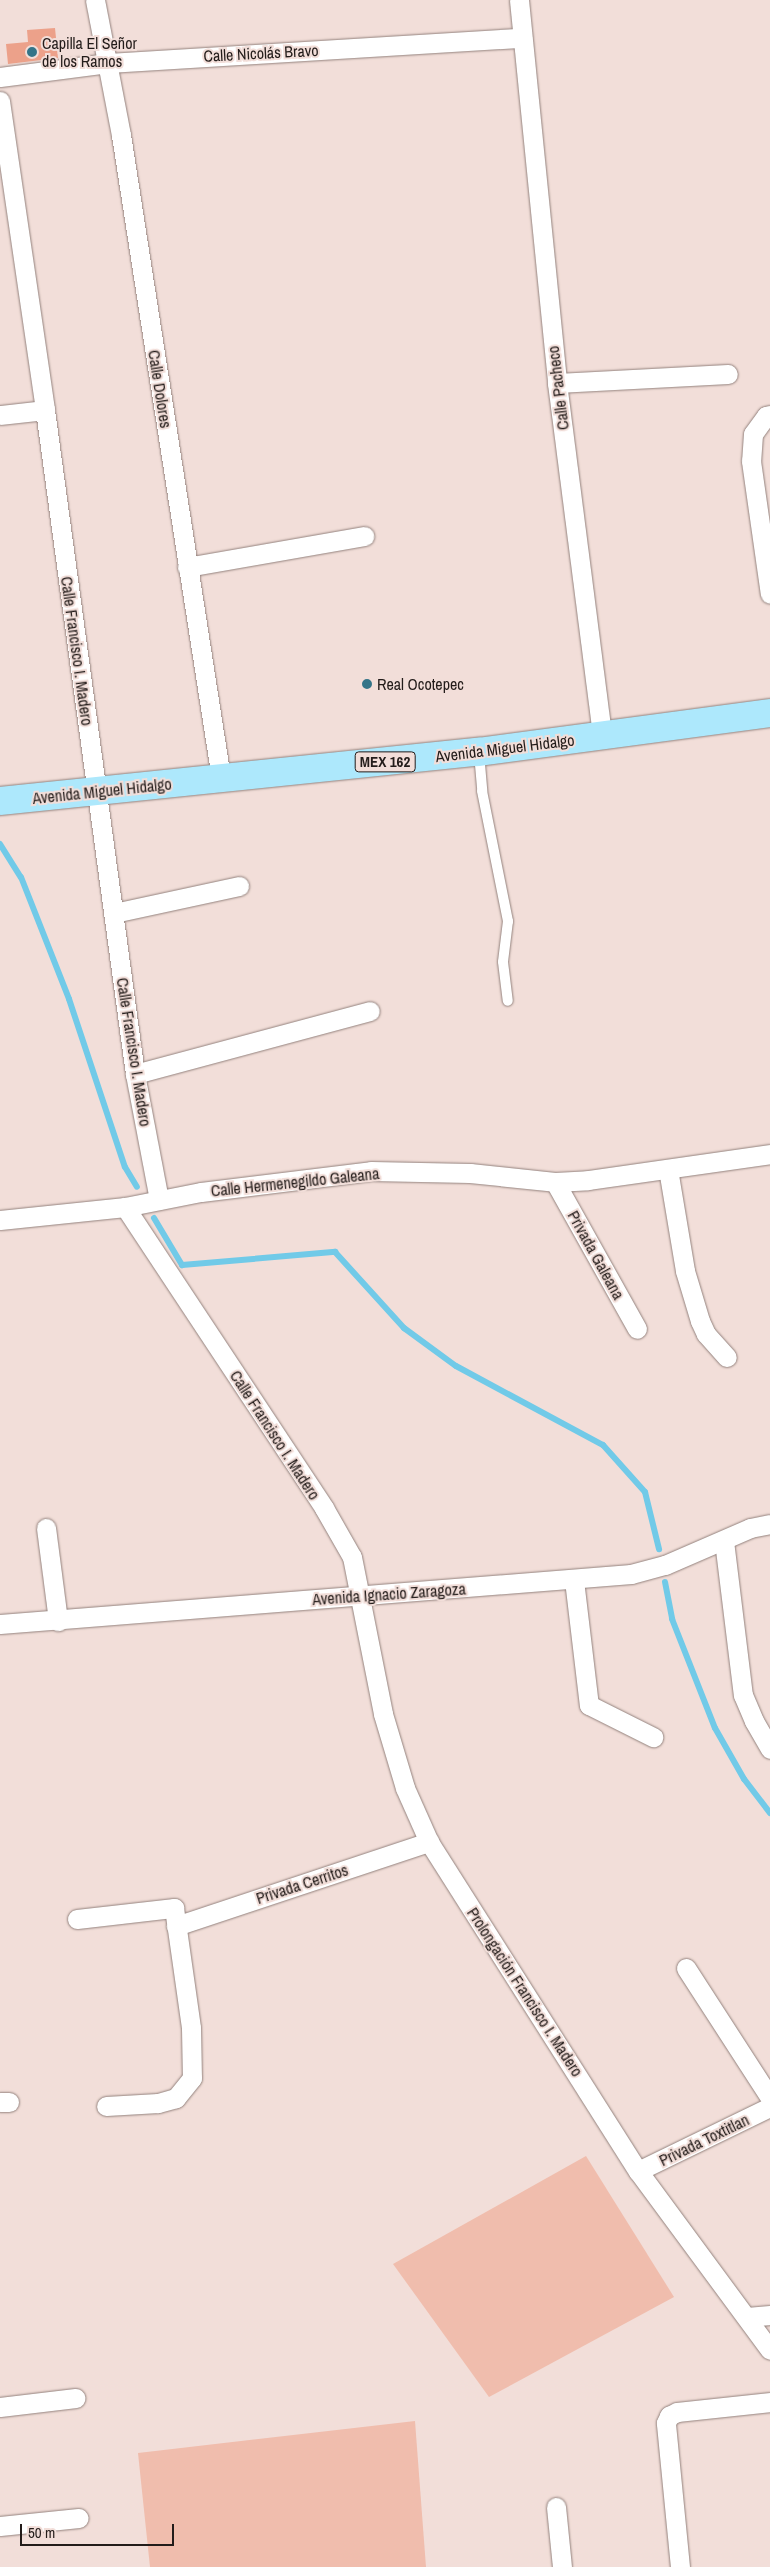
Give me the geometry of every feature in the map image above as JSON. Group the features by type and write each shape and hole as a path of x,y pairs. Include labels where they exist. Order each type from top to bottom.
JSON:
{"main road":[{"name":"Avenida Miguel Hidalgo","path":"0,801 478,752 770,713"}],"street":[{"name":"Calle Dolores","path":"95,0 108,63 221,778"},
{"name":"Calle Pacheco","path":"519,0 557,383 602,736"},
{"name":"Calle Nicolás Bravo","path":"0,76 108,63 522,38"},
{"name":"Calle Francisco I. Madero","path":"0,101 45,410 135,1074 159,1200"},
{"path":"557,383 728,374"},
{"path":"0,415 45,410"},
{"path":"770,416 766,416 753,434 751,461 770,594"},
{"path":"187,567 364,536"},
{"path":"114,913 239,886"},
{"path":"135,1074 370,1011"},
{"name":"Calle Hermenegildo Galeana","path":"0,1220 125,1207 159,1200 371,1171 470,1173 555,1182 588,1180 770,1154"},
{"path":"668,1169 684,1271 706,1334 727,1357"},
{"name":"Privada Galeana","path":"555,1182 637,1329"},
{"name":"Calle Francisco I. Madero","path":"125,1207 324,1508 352,1557 360,1596"},
{"name":"Avenida Ignacio Zaragoza","path":"0,1624 58,1621 632,1574 665,1565 724,1541 750,1528 770,1524"},
{"path":"46,1528 58,1621"},
{"path":"724,1541 743,1695 754,1721 770,1749"},
{"path":"574,1580 589,1705 653,1738"},
{"name":"Prolongación Francisco I. Madero","path":"360,1596 383,1714 405,1788 429,1842 638,2171 770,2350"},
{"name":"Privada Cerritos","path":"176,1926 429,1842"},
{"path":"77,1919 174,1908 190,2028 192,2078 176,2098 158,2104 106,2106"},
{"path":"686,1968 770,2098"},
{"name":"Privada Toxtitlan","path":"638,2171 770,2107"},
{"path":"747,2317 770,2315"},
{"path":"0,2406 75,2398"},
{"path":"680,2567 666,2423 669,2416 677,2412 770,2402"},
{"path":"556,2507 562,2567"},
{"path":"0,2526 79,2518"}],"lane":[{"path":"478,752 482,791 508,921 502,962 508,1001"}],"shaded area":[{"path":"586,2156 674,2297 489,2397 393,2264"},
{"path":"415,2421 426,2567 150,2567 138,2453"}],"building":[{"name":"Capilla El Señor de los Ramos","path":"55,28 58,58 8,64 6,44 28,42 27,30"}],"waterway":[{"path":"0,844 21,877 69,999 125,1167 137,1187"},
{"path":"154,1218 182,1265 335,1252 404,1328 456,1366 603,1445 645,1492 659,1549"},
{"path":"665,1582 672,1619 715,1728 744,1779 770,1813"}],"place":[{"name":"Capilla El Señor de los Ramos","path":"32,52"},
{"name":"Real Ocotepec","path":"367,684"}]}
